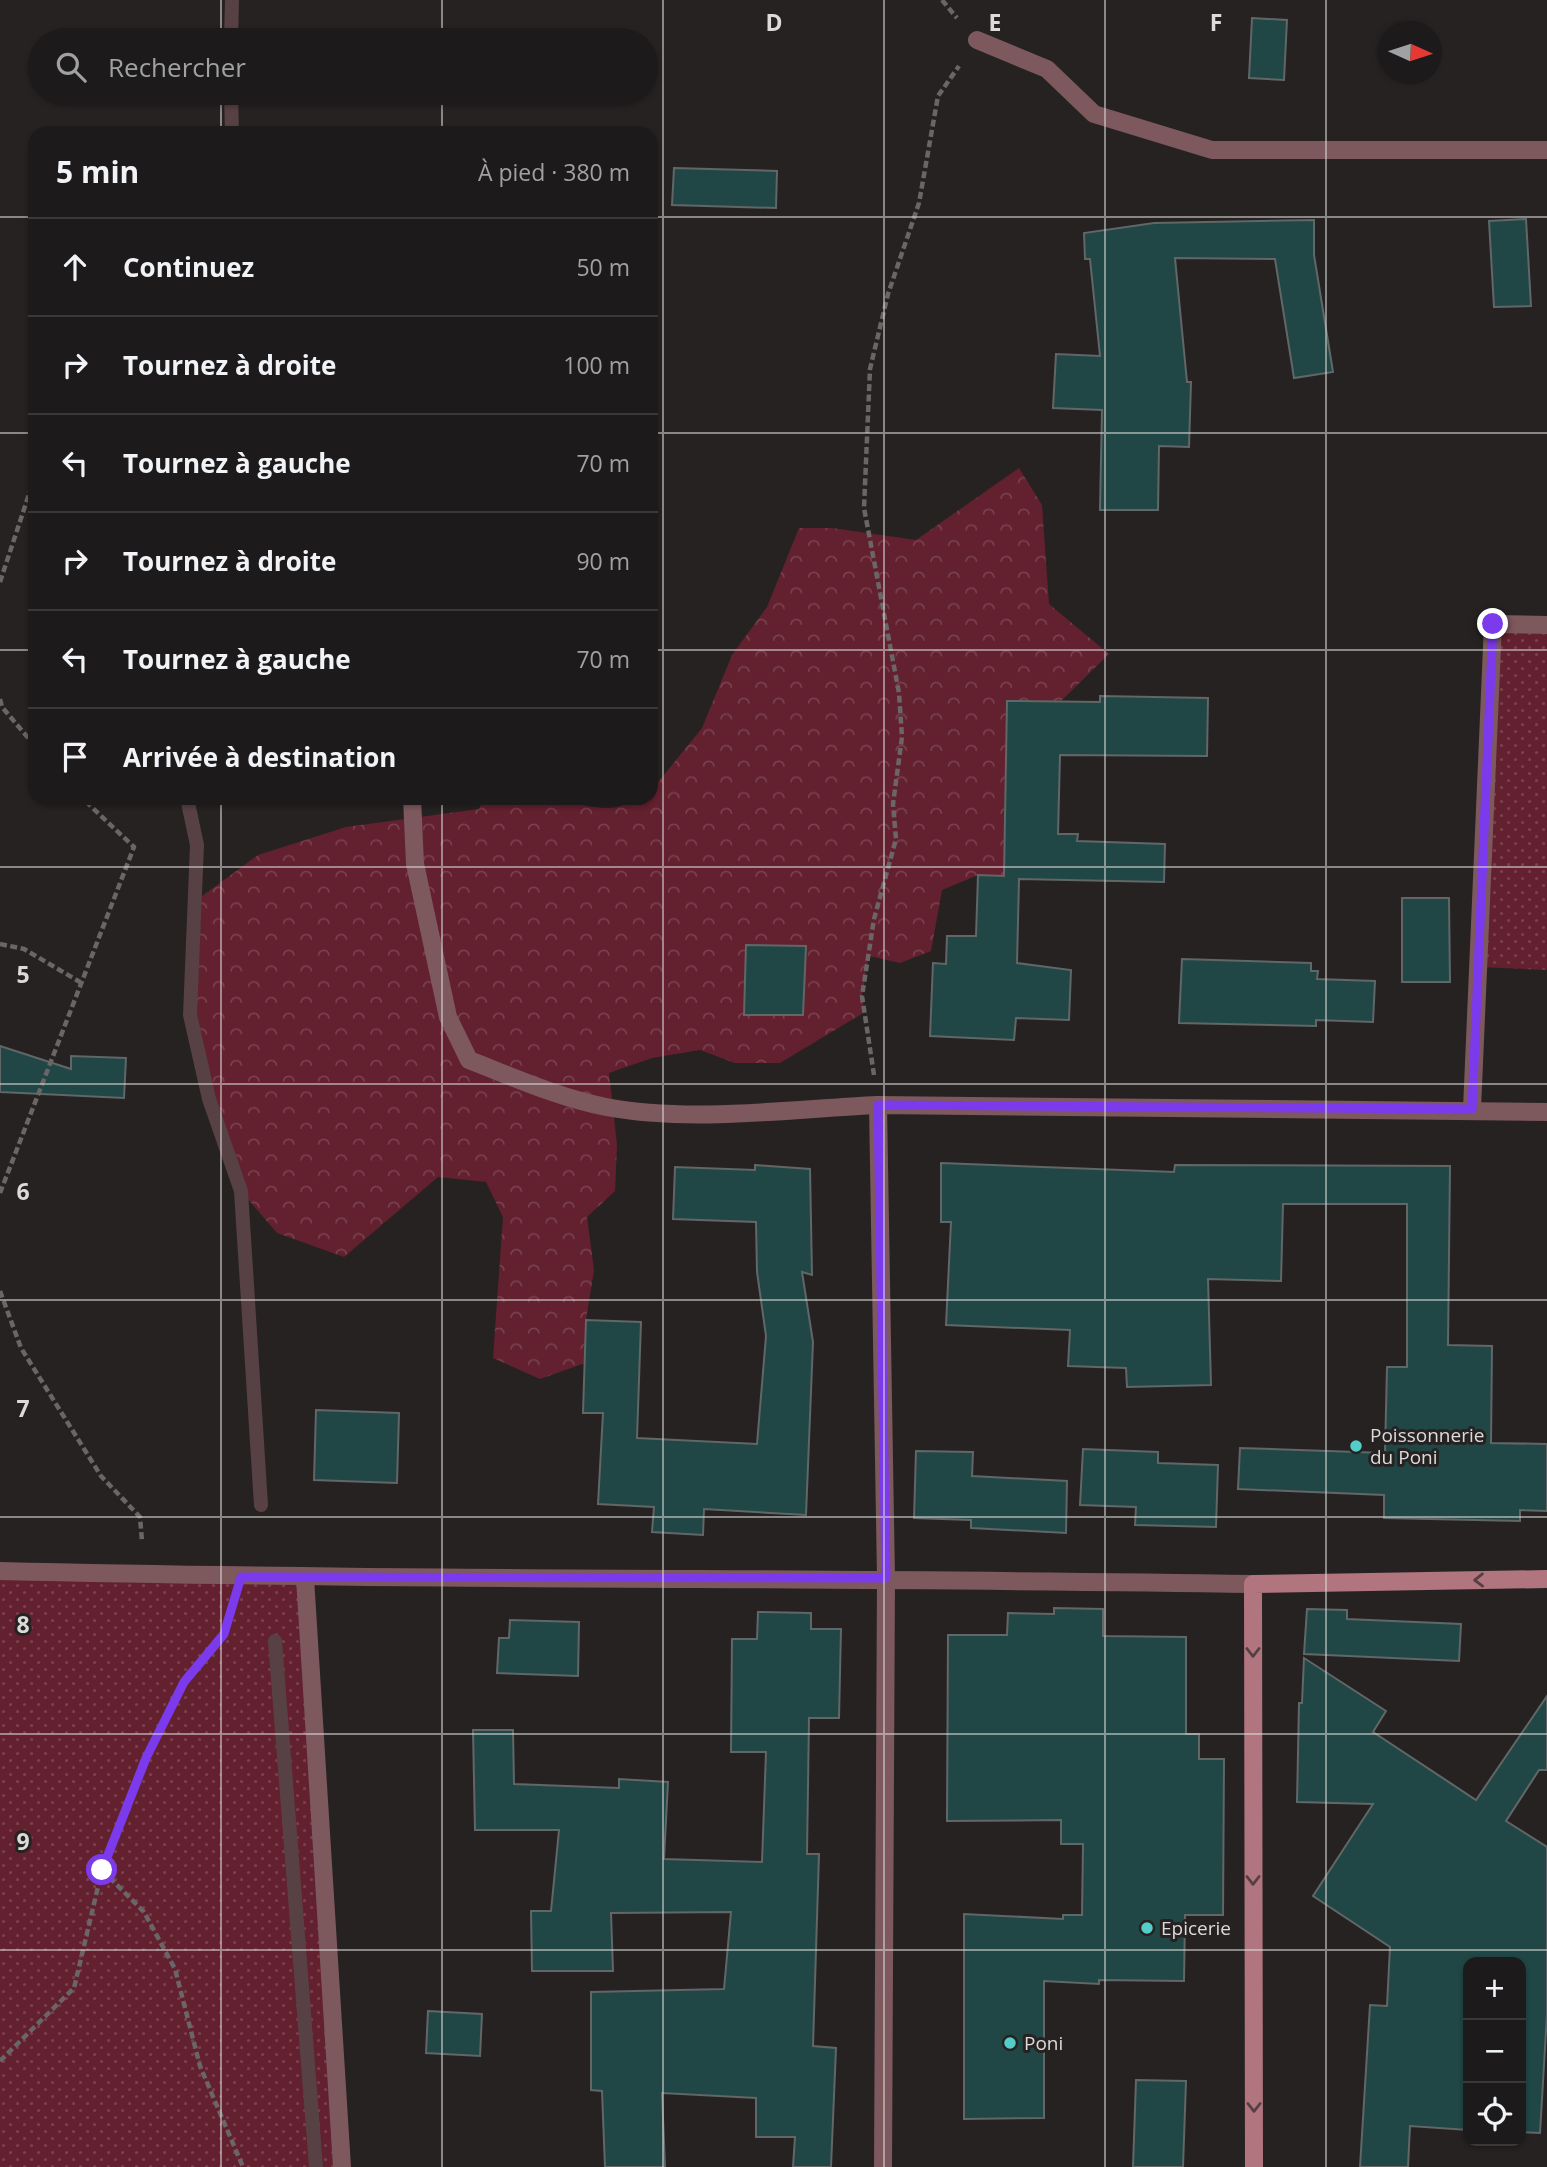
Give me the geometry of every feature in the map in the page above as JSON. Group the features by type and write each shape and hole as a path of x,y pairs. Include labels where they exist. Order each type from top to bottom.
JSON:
{"main road":[{"path":"1254,2167 1253,1584 1547,1579"}],"street":[{"path":"977,40 1047,69 1094,114 1212,150 1547,150"},
{"path":"1472,1109 1493,624 1547,625"},
{"path":"412,805 415,864 448,1017 469,1060 528,1083 606,1107 685,1114 878,1105 1472,1109 1547,1112"},
{"path":"878,1105 886,1578 883,2167"},
{"path":"0,1571 305,1578 886,1578 1253,1584"},
{"path":"305,1578 342,2167"}],"path":[{"path":"878,1105 862,996 874,919 896,839 893,804 902,737 899,693 864,508 870,369 888,294 919,203 938,96 977,40"},
{"path":"0,582 28,500"},
{"path":"0,699 2,707 28,738"},
{"path":"0,1193 134,847 89,805"},
{"path":"0,944 24,949 80,982"},
{"path":"0,1291 28,1360 101,1476 140,1517 144,1575"},
{"path":"0,2060 74,1988 102,1870 146,1758 184,1682 224,1634 241,1577"},
{"path":"102,1870 144,1912 175,1969 200,2066 243,2167"}],"green space":[{"path":"1019,468 1042,505 1049,604 1109,654 1061,701 1007,701 1004,833 1030,833 1029,880 978,875 942,890 931,951 900,963 869,956 862,996 865,1012 780,1063 735,1063 700,1050 652,1058 609,1073 617,1145 615,1191 587,1217 594,1270 586,1320 585,1363 540,1379 493,1358 503,1217 486,1182 438,1177 344,1257 277,1233 241,1191 209,1099 190,1015 194,902 258,855 346,827 479,809 481,805 583,805 605,808 658,805 658,782 702,728 732,655 767,607 799,528 832,528 916,540"},
{"path":"1493,624 1547,625 1547,970 1478,967"},
{"path":"0,1571 305,1578 342,2167 0,2167"}],"building":[{"path":"1252,18 1287,20 1284,80 1249,78"},
{"path":"674,168 777,171 776,208 672,205"},
{"path":"1526,219 1531,306 1494,307 1489,221"},
{"path":"1314,220 1314,255 1333,372 1294,378 1275,259 1175,258 1187,382 1191,382 1189,447 1159,446 1158,510 1100,510 1102,410 1053,408 1056,354 1100,356 1090,259 1085,259 1084,233 1154,223"},
{"path":"1100,696 1208,698 1207,756 1060,755 1058,834 1078,834 1077,841 1165,844 1164,882 1019,879 1017,963 1071,970 1069,1020 1016,1018 1014,1040 930,1036 933,963 946,964 947,936 976,936 978,875 1004,876 1007,701 1100,702"},
{"path":"1402,898 1449,898 1450,982 1402,982"},
{"path":"746,945 806,946 803,1015 744,1015"},
{"path":"1182,959 1311,963 1311,971 1318,971 1317,979 1375,981 1373,1022 1316,1020 1316,1026 1179,1023"},
{"path":"0,1046 71,1069 71,1056 126,1058 124,1098 0,1092"},
{"path":"941,1163 1174,1172 1175,1165 1450,1166 1448,1345 1492,1346 1491,1443 1547,1444 1547,1511 1520,1510 1520,1521 1384,1518 1384,1495 1238,1489 1240,1448 1385,1453 1387,1367 1407,1367 1407,1204 1283,1204 1281,1281 1208,1279 1211,1385 1127,1387 1126,1368 1068,1366 1070,1330 946,1325 951,1222 941,1222"},
{"path":"755,1165 810,1169 812,1275 802,1272 813,1342 806,1515 704,1509 703,1535 652,1532 654,1507 598,1504 603,1413 583,1413 586,1320 641,1322 637,1438 757,1444 766,1336 757,1272 756,1222 673,1219 675,1167 755,1170"},
{"path":"316,1410 399,1413 397,1483 314,1480"},
{"path":"1083,1449 1158,1452 1158,1463 1218,1465 1216,1527 1135,1525 1136,1507 1080,1505"},
{"path":"916,1451 973,1452 972,1476 1067,1481 1066,1533 971,1528 971,1520 914,1518"},
{"path":"1054,1608 1103,1609 1103,1636 1186,1637 1186,1734 1199,1734 1199,1759 1224,1759 1223,1915 1185,1915 1184,1981 1099,1980 1099,1984 1044,1981 1044,2118 964,2119 964,1914 1063,1919 1063,1915 1082,1915 1083,1844 1061,1844 1061,1820 947,1821 948,1635 1007,1635 1008,1613 1054,1614"},
{"path":"1307,1609 1347,1610 1347,1619 1461,1624 1459,1661 1304,1654"},
{"path":"758,1612 811,1613 811,1629 841,1629 839,1718 809,1718 807,1854 819,1854 813,2046 836,2048 831,2167 793,2167 795,2137 756,2137 756,2098 662,2093 665,2167 605,2167 602,2091 591,2090 591,1992 724,1989 731,1912 611,1913 613,1971 532,1971 531,1911 551,1911 559,1830 475,1830 473,1730 513,1730 514,1784 619,1788 619,1779 668,1782 664,1859 762,1862 766,1752 731,1752 732,1639 757,1639"},
{"path":"510,1620 579,1622 578,1676 497,1673 499,1638 509,1638"},
{"path":"1304,1658 1386,1711 1373,1732 1476,1800 1547,1696 1547,1770 1539,1770 1506,1821 1547,1847 1547,2014 1540,2133 1526,2132 1526,1957 1463,1957 1463,2130 1410,2126 1408,2167 1360,2167 1370,2005 1387,2006 1390,1947 1313,1896 1373,1804 1297,1802 1299,1703 1302,1703"},
{"path":"428,2011 482,2014 480,2056 426,2053"},
{"path":"1136,2080 1186,2081 1183,2167 1133,2167"}],"waterway":[{"path":"231,28 232,0"},
{"path":"231,105 232,126"},
{"path":"188,805 197,845 190,1015 209,1099 241,1191 261,1505"},
{"path":"275,1641 316,2167"}],"place":[{"name":"Poissonnerie du Poni","path":"1356,1446"},
{"name":"Epicerie","path":"1147,1928"},
{"name":"Poni","path":"1010,2043"}],"route":[{"path":"102,1870 146,1758 184,1682 224,1634 241,1577 886,1578 878,1105 1472,1109 1493,624"}]}
